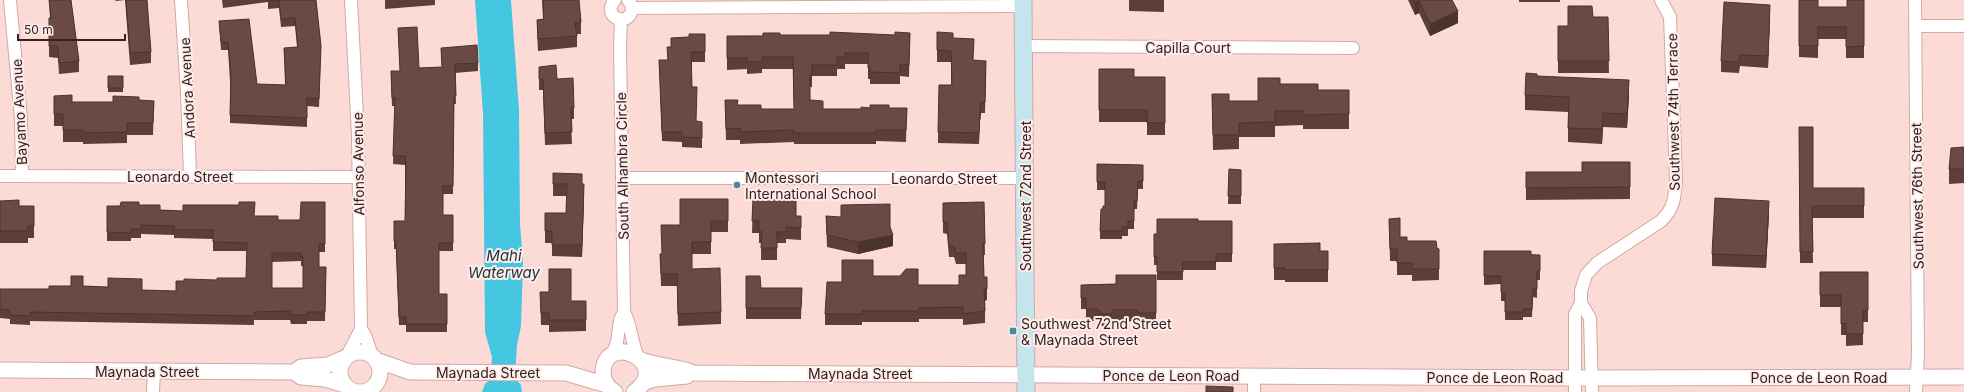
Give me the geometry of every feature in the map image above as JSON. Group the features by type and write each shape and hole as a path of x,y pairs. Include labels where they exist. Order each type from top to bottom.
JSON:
{"main road":[{"name":"Southwest 72nd Street","path":"1023,3 1026,392"}],"street":[{"name":"Bayamo Avenue","path":"10,0 20,112 22,176"},
{"name":"Andora Avenue","path":"181,0 187,92 190,176"},
{"name":"Alfonso Avenue","path":"346,357 361,329 359,177 351,0"},
{"path":"615,0 611,5 611,12 615,18 621,20 629,16 630,4 1023,3"},
{"name":"Southwest 74th Terrace","path":"1575,385 1575,314 1581,302 1583,282 1591,269 1661,221 1672,207 1674,200 1676,180 1670,16 1661,0"},
{"name":"Southwest 76th Street","path":"1915,0 1917,385"},
{"name":"South Alhambra Circle","path":"621,20 620,46 624,312 629,322 632,340 640,359"},
{"path":"1915,26 1964,26"},
{"name":"Capilla Court","path":"1023,46 1353,48"},
{"name":"Leonardo Street","path":"0,176 359,177"},
{"name":"Leonardo Street","path":"623,178 1025,178"},
{"path":"1581,302 1590,318 1592,385"},
{"name":"South Alhambra Circle","path":"609,359 617,342 620,320 624,312"},
{"name":"Alfonso Avenue","path":"361,329 374,358"},
{"path":"355,352 362,352 374,358 380,368 380,375 373,387 361,392 348,388 340,377 340,370 346,357 355,352"},
{"name":"Maynada Street","path":"566,373 575,369 588,368 625,352 640,359 662,366 685,369 694,373 1026,374"},
{"name":"Maynada Street","path":"294,372 301,367 328,365 346,357"},
{"name":"Maynada Street","path":"374,358 410,372 566,373 611,390"},
{"path":"609,359 603,373 611,390"},
{"path":"638,389 646,372 640,359"},
{"name":"Maynada Street","path":"0,370 294,372 301,377 325,379 348,388"},
{"path":"153,392 154,371"},
{"name":"Maynada Street","path":"373,387 410,372"},
{"name":"Maynada Street","path":"638,389 655,379 684,378 694,373"},
{"name":"Ponce de Leon Road","path":"1026,374 1254,375 1575,385 1917,385 1964,377"},
{"path":"1254,375 1254,392"}],"water":[{"name":"Mahi Waterway","path":"475,0 511,0 519,110 520,225 523,263 521,326 517,345 515,378 521,385 522,392 482,392 485,384 490,379 492,357 485,332 483,114"}],"building":[{"path":"49,0 71,0 79,61 59,63 58,46 49,46 49,18 51,18"},
{"path":"126,0 147,0 151,52 130,53"},
{"path":"279,0 316,0 321,46 319,99 307,98 307,118 230,115 231,74 228,42 221,42 219,21 249,19 257,84 286,85 284,48 298,47 295,18 281,19"},
{"path":"543,0 579,0 581,22 575,23 577,36 538,39 537,20 544,19"},
{"path":"1413,0 1452,0 1458,11 1430,24 1419,1 1415,3"},
{"path":"1799,0 1818,0 1818,7 1847,7 1847,0 1864,0 1864,46 1846,47 1846,27 1818,27 1818,46 1799,46"},
{"path":"1724,2 1770,5 1768,56 1740,55 1739,62 1721,61"},
{"path":"1568,6 1592,6 1593,17 1608,17 1609,61 1558,61 1558,26 1568,26"},
{"path":"417,27 419,68 442,67 441,48 477,45 478,63 455,64 456,96 454,96 453,186 443,186 443,215 453,215 453,243 439,243 439,294 447,294 447,324 406,324 406,317 399,317 394,221 405,221 406,164 405,156 393,156 395,98 392,98 391,71 400,71 398,28"},
{"path":"830,32 895,35 895,32 910,33 909,65 900,65 900,73 870,72 870,67 868,68 868,53 845,53 845,57 837,57 837,65 812,65 812,75 810,75 810,100 823,101 823,109 861,109 861,107 870,108 870,105 889,105 889,108 907,108 906,130 876,130 876,133 794,133 794,130 740,132 740,128 726,129 725,100 738,100 737,105 761,105 761,109 794,109 793,57 762,57 762,62 747,62 747,58 727,58 727,36 763,36 763,33 780,33 780,35 830,35"},
{"path":"937,32 953,33 953,38 974,39 973,60 986,61 985,102 981,102 979,133 938,132 939,85 952,85 951,51 937,50"},
{"path":"689,34 705,34 705,52 691,52 692,87 697,87 696,121 702,122 702,138 682,137 682,132 662,132 659,60 668,60 667,47 671,47 671,38 689,37"},
{"path":"556,65 557,79 573,78 574,108 571,108 572,132 545,133 543,79 539,79 539,67"},
{"path":"1099,69 1134,69 1134,77 1165,77 1165,123 1147,123 1147,110 1099,110"},
{"path":"1526,73 1537,74 1537,76 1629,80 1627,114 1603,113 1602,129 1568,128 1569,97 1525,95"},
{"path":"108,76 123,76 123,88 108,88"},
{"path":"1258,78 1280,78 1280,84 1318,84 1318,90 1349,90 1349,114 1303,115 1303,111 1275,111 1275,122 1239,123 1239,135 1213,135 1212,94 1229,94 1229,101 1258,101"},
{"path":"72,95 72,102 113,102 113,96 139,97 139,100 154,101 153,123 127,123 127,132 83,133 83,130 63,130 63,114 54,114 54,96"},
{"path":"1799,127 1813,127 1813,188 1864,188 1864,206 1812,206 1813,252 1800,252"},
{"path":"1964,147 1964,169 1949,169 1951,148"},
{"path":"1582,162 1630,162 1630,187 1526,188 1526,172 1582,172"},
{"path":"1097,164 1143,165 1143,181 1138,181 1137,201 1134,201 1134,221 1128,221 1128,227 1122,227 1122,231 1100,231 1101,209 1105,206 1105,182 1097,182"},
{"path":"1229,169 1241,170 1241,196 1228,196"},
{"path":"553,173 582,174 582,184 584,184 582,245 552,245 552,231 545,231 545,213 566,213 567,184 553,184"},
{"path":"1715,198 1769,201 1766,256 1712,254"},
{"path":"680,199 728,199 728,221 711,221 711,242 692,242 692,269 720,268 721,312 678,314 677,274 661,274 661,225 680,225"},
{"path":"753,199 796,200 796,216 801,216 801,228 786,227 786,232 777,232 777,248 761,248 762,232 759,231 759,221 752,221"},
{"path":"19,200 19,206 34,206 34,226 28,226 28,231 0,231 0,201"},
{"path":"121,202 139,202 139,205 160,205 160,210 183,211 183,205 239,205 239,202 255,202 254,216 278,216 278,220 300,220 301,202 325,202 325,244 319,244 319,267 326,267 325,312 307,312 307,315 291,315 290,311 254,312 254,316 30,312 30,316 10,315 10,310 0,309 0,289 49,289 49,286 71,286 71,276 83,276 83,286 108,287 108,278 142,279 142,290 176,291 176,281 184,281 184,279 217,280 217,278 246,278 247,243 213,242 213,230 174,230 174,226 141,225 141,229 131,229 131,233 107,232 107,206 120,206","holes":["272,253 301,253 301,257 303,257 303,288 272,288"]},
{"path":"984,202 984,277 987,277 987,289 984,289 985,311 963,314 963,307 919,308 919,311 862,311 862,314 825,314 827,282 842,282 842,260 873,260 873,276 900,276 906,269 918,269 918,285 959,285 959,275 966,275 966,253 956,253 954,246 949,246 947,222 943,222 943,203"},
{"path":"890,204 890,227 893,235 858,242 827,235 826,216 841,217 841,205"},
{"path":"1400,218 1400,237 1407,237 1407,241 1436,241 1437,248 1439,249 1439,269 1412,269 1412,263 1397,263 1397,249 1390,249 1389,219"},
{"path":"1157,219 1232,221 1232,254 1216,254 1216,262 1182,262 1183,272 1157,272 1157,257 1154,257 1154,234 1157,234"},
{"path":"1320,243 1320,251 1328,251 1328,270 1285,270 1285,268 1274,268 1274,244"},
{"path":"1484,251 1531,251 1531,255 1540,255 1540,271 1537,272 1537,289 1533,289 1532,309 1523,309 1523,312 1505,312 1505,293 1501,292 1501,276 1484,276"},
{"path":"549,269 571,269 571,301 586,301 586,320 549,320 549,313 541,313 540,292 549,292"},
{"path":"1820,272 1868,272 1868,310 1863,311 1863,334 1846,334 1846,323 1841,324 1841,295 1820,295"},
{"path":"1116,275 1156,275 1156,313 1138,313 1138,310 1112,310 1112,314 1100,314 1098,309 1086,309 1086,298 1081,298 1081,285 1116,284"},
{"path":"746,276 760,276 761,288 802,288 801,308 746,308"},
{"path":"1206,386 1233,387 1233,392 1206,392"}],"place":[{"name":"Montessori International School","path":"737,185"},
{"name":"Southwest 72nd Street & Maynada Street","path":"1013,331"}]}
